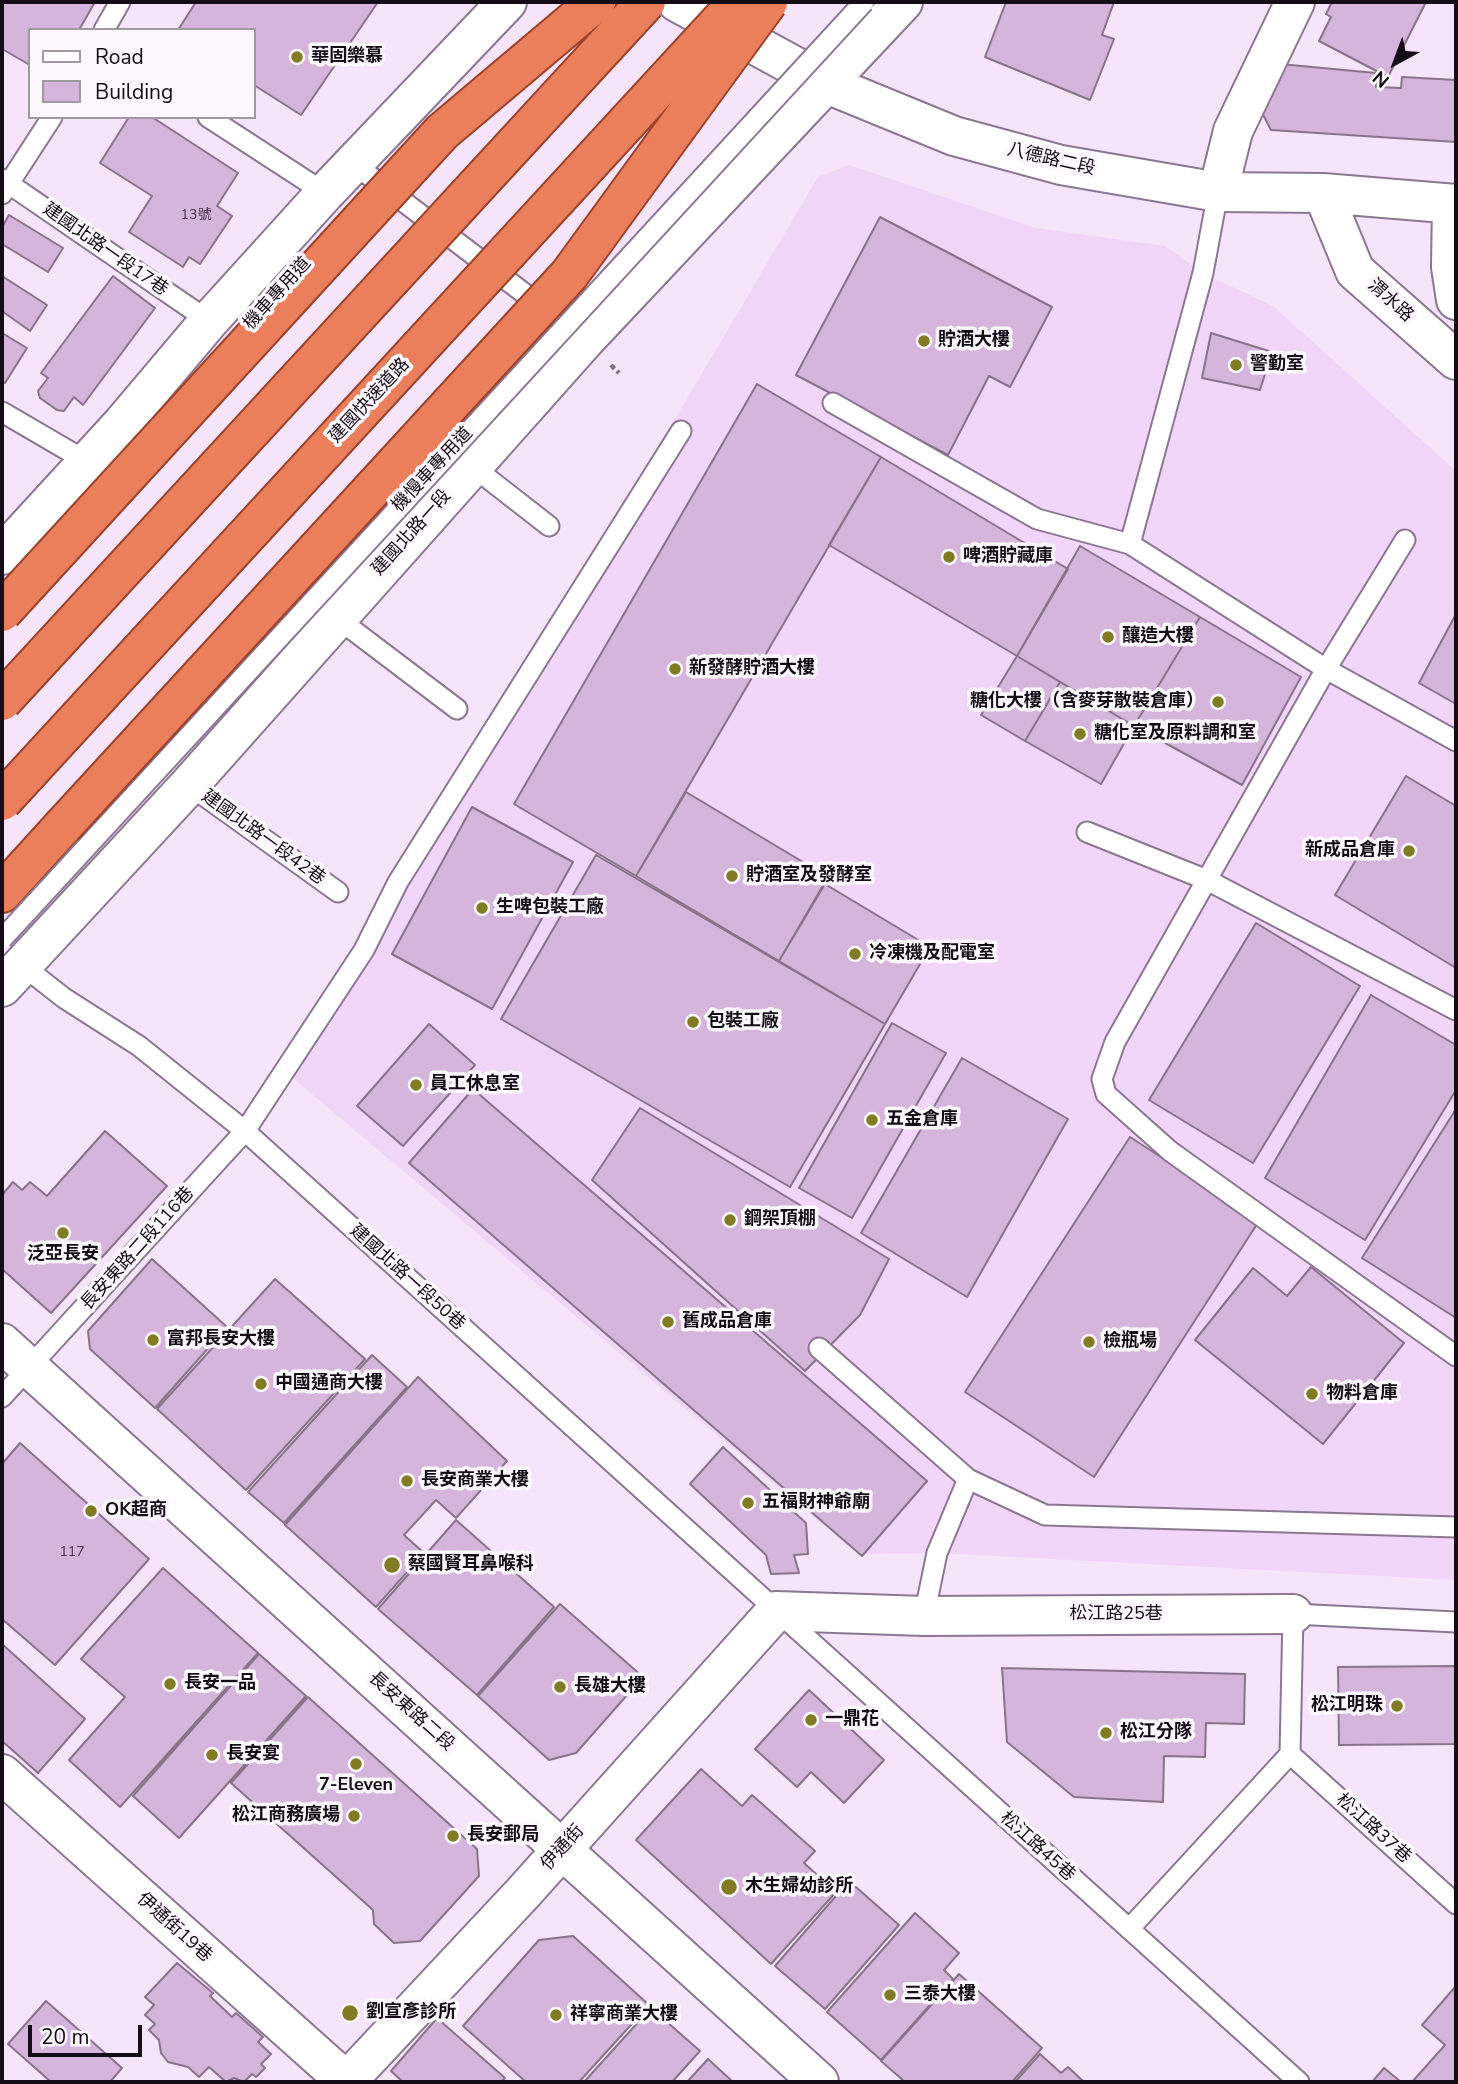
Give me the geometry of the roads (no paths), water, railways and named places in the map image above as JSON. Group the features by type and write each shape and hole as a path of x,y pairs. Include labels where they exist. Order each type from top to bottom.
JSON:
{"highway":[{"path":"2,612 443,132 596,2"},
{"path":"2,701 646,2"},
{"name":"建國快速道路","path":"2,801 738,2"},
{"path":"2,892 569,275 768,2"}],"street":[{"path":"2,555 122,424 209,321 325,193 507,2"},
{"name":"八德路二段","path":"677,2 827,84 954,136 1061,165 1218,192 1323,193 1454,204"},
{"name":"建國北路一段","path":"9,964 189,785 585,340 903,2"},
{"path":"1218,192 1233,131 1295,2"},
{"name":"渭水路","path":"1323,193 1355,271 1456,360"},
{"path":"1454,204 1451,267 1456,300"},
{"name":"長安東路二段","path":"2,1343 819,2082"},
{"name":"松江路25巷","path":"776,1611 924,1616 1293,1614"},
{"name":"伊通街","path":"347,2082 776,1611"},
{"name":"伊通街19巷","path":"2,1774 347,2082"}],"lane":[{"path":"105,28 120,2"},
{"name":"機車專用道","path":"2,600 384,176 567,2"},
{"name":"機慢車專用道","path":"9,964 864,2"},
{"path":"4,186 51,119"},
{"path":"211,119 325,193"},
{"path":"354,164 585,340"},
{"name":"建國北路一段17巷","path":"4,186 209,321"},
{"path":"1130,544 1203,273 1218,192"},
{"path":"833,403 1037,519 1130,544 1326,669 1456,741"},
{"path":"2,412 86,461"},
{"name":"長安東路二段116巷","path":"2,1397 245,1131 364,950 398,882 681,431"},
{"path":"472,466 549,526"},
{"path":"1405,540 1326,669 1115,1042 1102,1079 1106,1094 1170,1150 1456,1356"},
{"path":"337,618 457,709"},
{"name":"建國北路一段42巷","path":"189,785 338,892"},
{"path":"1087,832 1207,880 1456,1010"},
{"name":"建國北路一段50巷","path":"9,964 139,1046 245,1131 776,1611"},
{"path":"819,1348 968,1479 1045,1515 1456,1527"},
{"path":"924,1616 937,1553 968,1479"},
{"name":"松江路45巷","path":"776,1611 1298,2082"},
{"path":"1129,1929 1290,1754 1293,1614"},
{"name":"松江路25巷","path":"1293,1614 1456,1622"},
{"name":"松江路37巷","path":"1290,1754 1456,1904"}],"place":[{"name":"華固樂慕","path":"297,57"},
{"name":"貯酒大樓","path":"924,341"},
{"name":"警勤室","path":"1236,365"},
{"name":"啤酒貯藏庫","path":"949,557"},
{"name":"釀造大樓","path":"1108,637"},
{"name":"新發酵貯酒大樓","path":"675,669"},
{"name":"糖化大樓（含麥芽散裝倉庫）","path":"1218,702"},
{"name":"糖化室及原料調和室","path":"1080,734"},
{"name":"新成品倉庫","path":"1409,851"},
{"name":"貯酒室及發酵室","path":"732,876"},
{"name":"生啤包裝工廠","path":"482,908"},
{"name":"冷凍機及配電室","path":"855,954"},
{"name":"包裝工廠","path":"693,1022"},
{"name":"員工休息室","path":"416,1085"},
{"name":"五金倉庫","path":"872,1120"},
{"name":"鋼架頂棚","path":"730,1220"},
{"name":"泛亞長安","path":"63,1233"},
{"name":"舊成品倉庫","path":"668,1322"},
{"name":"富邦長安大樓","path":"153,1340"},
{"name":"檢瓶場","path":"1089,1342"},
{"name":"中國通商大樓","path":"261,1384"},
{"name":"物料倉庫","path":"1312,1394"},
{"name":"長安商業大樓","path":"407,1481"},
{"name":"五福財神爺廟","path":"748,1503"},
{"name":"OK超商","path":"91,1511"},
{"name":"蔡國賢耳鼻喉科","path":"392,1565"},
{"name":"長安一品","path":"170,1684"},
{"name":"長雄大樓","path":"560,1687"},
{"name":"松江明珠","path":"1397,1706"},
{"name":"一鼎花","path":"811,1720"},
{"name":"松江分隊","path":"1106,1733"},
{"name":"長安宴","path":"212,1755"},
{"name":"7-Eleven","path":"356,1764"},
{"name":"松江商務廣場","path":"354,1816"},
{"name":"長安郵局","path":"453,1836"},
{"name":"木生婦幼診所","path":"729,1887"},
{"name":"三泰大樓","path":"890,1995"},
{"name":"劉宣彥診所","path":"350,2013"},
{"name":"祥寧商業大樓","path":"556,2015"}]}
